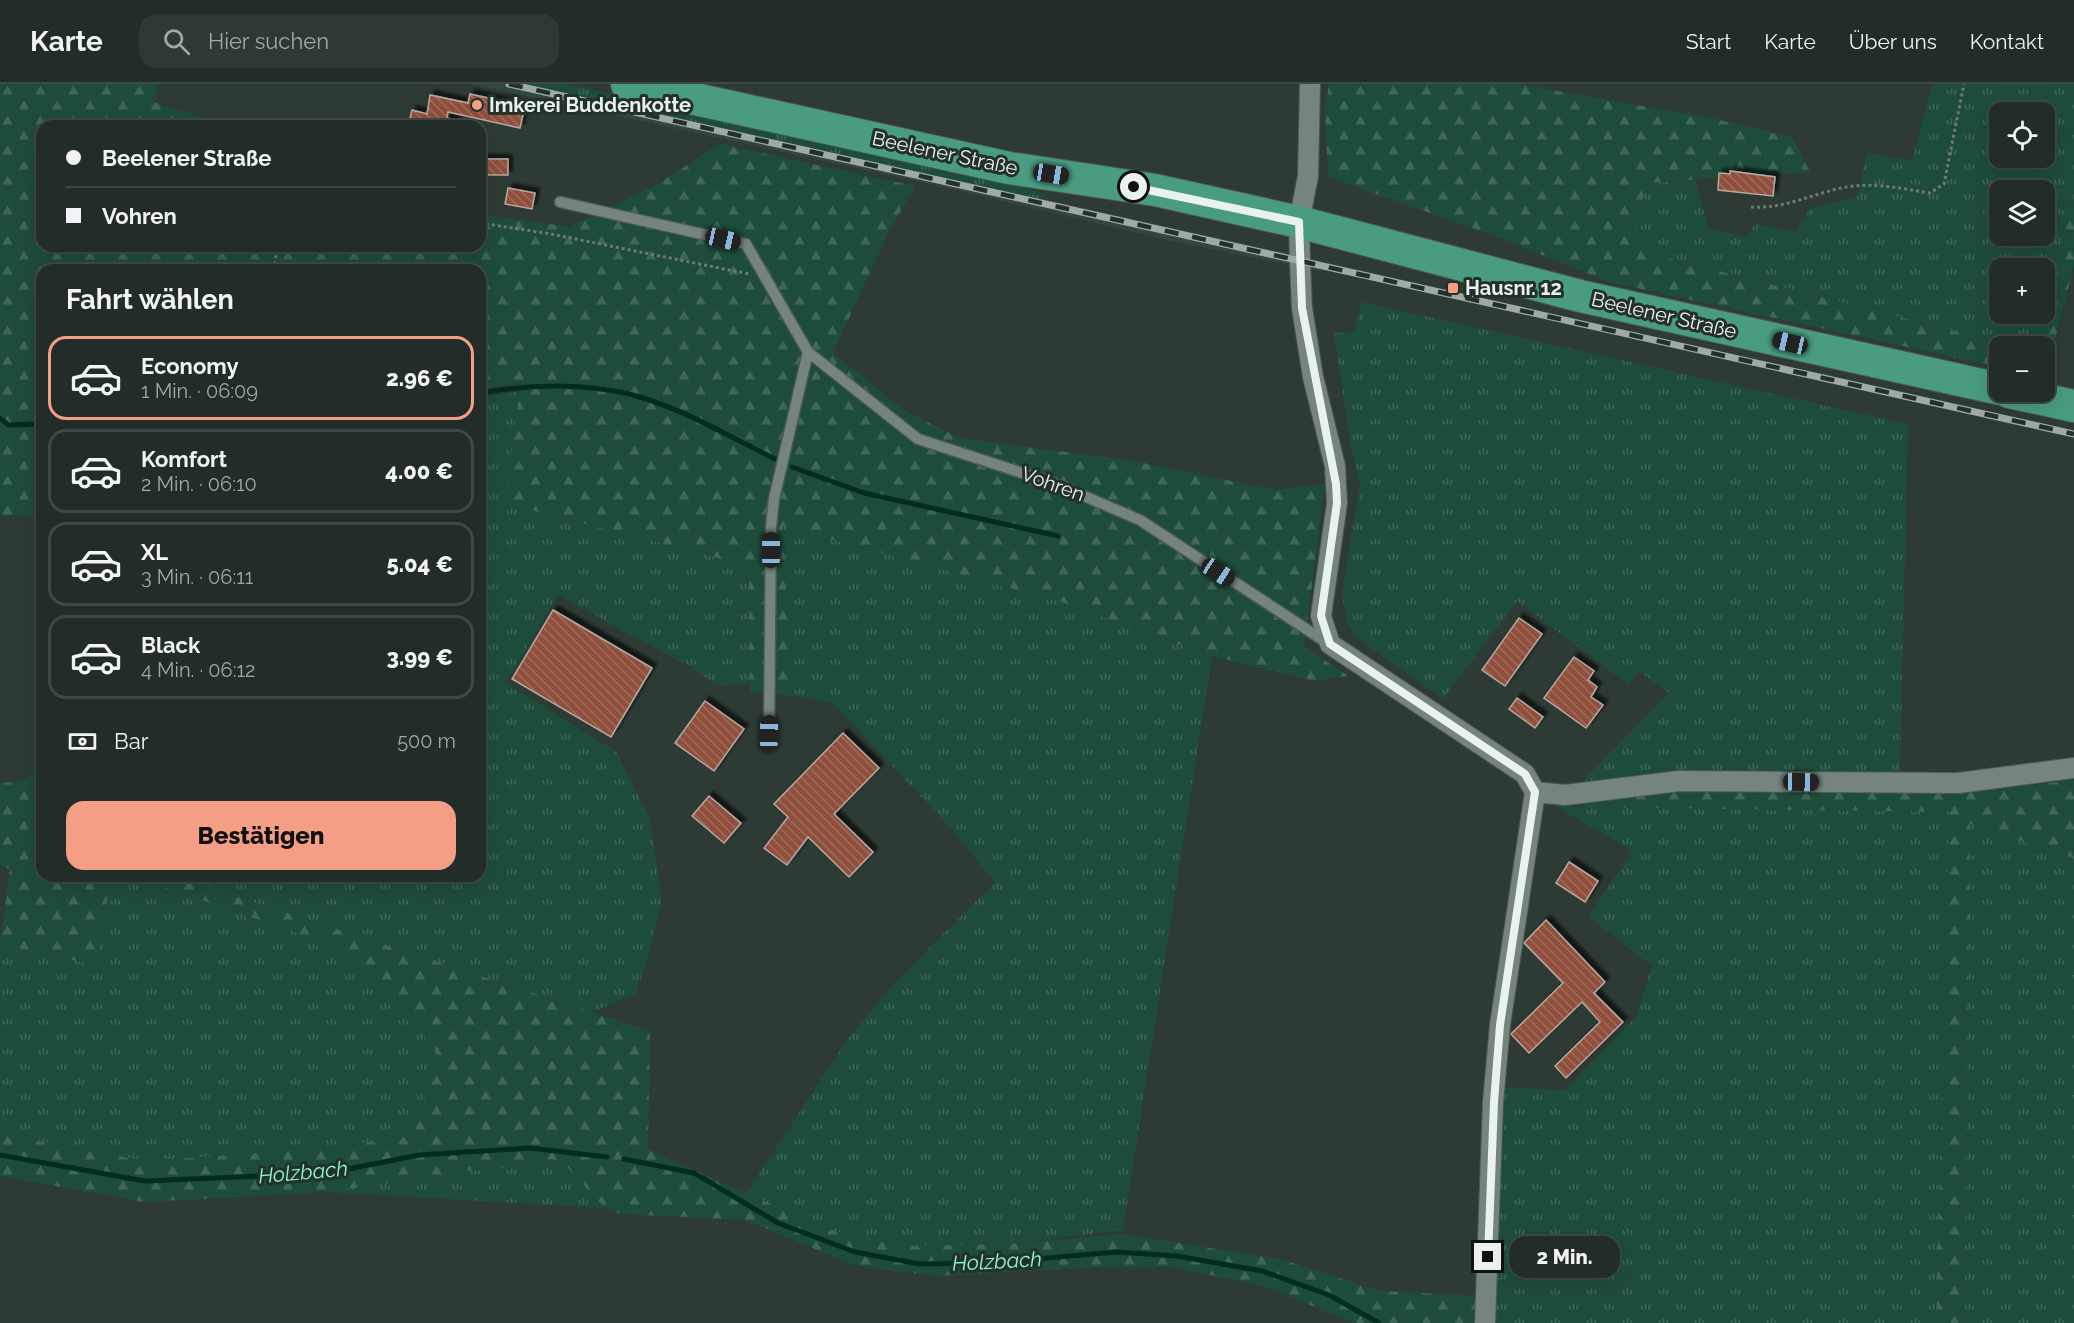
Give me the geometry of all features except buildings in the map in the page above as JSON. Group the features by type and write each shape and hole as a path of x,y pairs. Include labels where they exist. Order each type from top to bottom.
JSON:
{"main road":[{"name":"Beelener Straße","path":"627,84 1009,168 1155,190 1299,222 1580,296 1989,387"},
{"path":"2055,402 2074,406"}],"street":[{"path":"1310,84 1308,176 1299,222 1302,308 1313,377 1335,466 1337,503 1321,616 1330,644"},
{"name":"Vohren","path":"1330,644 1525,774 1535,792"},
{"path":"1485,1323 1499,1036 1535,792 1565,795 1679,781 1958,783 2074,768"}],"lane":[{"path":"560,202 746,244 808,352 774,499 771,528 769,733"},
{"name":"Vohren","path":"808,352 918,439 1056,483 1140,520 1330,644"},
{"path":"1297,623 1311,622 1321,616"}],"path":[{"path":"1751,207 1770,208 1839,188 1873,183 1930,193 1944,184 1964,84"},
{"path":"486,224 551,234 765,278"}],"shaded area":[{"path":"470,84 525,84 1322,261 1320,271 1175,242 935,185"}],"green space":[{"path":"0,84 158,84 153,102 212,120 36,120 36,252 486,252 486,215 569,227 656,185 720,144 915,186 889,231 833,353 905,411 960,438 1133,461 1274,490 1325,484 1304,647 1349,676 1314,681 1212,656 1062,602 783,526 792,696 750,692 749,566 504,503 521,382 486,389 486,264 36,264 36,512 32,516 0,515"},
{"path":"525,84 565,84 1007,182 1045,194 1039,199"},
{"path":"1329,84 1519,84 1716,119 1793,138 1810,172 1648,183 1633,249 1989,340 1989,365 1609,282 1495,236 1328,177 1325,109"},
{"path":"1932,84 2074,84 2074,195 2055,275 2055,258 1989,258 1989,324 2043,324 2040,336 1989,336 1989,340 1633,249 1648,183 1695,181 1709,228 1746,238 1755,224 1796,232 1810,208 1857,197 1867,153 1912,161"},
{"path":"2074,195 2074,266 2055,339 2055,336 2040,336 2043,324 2055,324 2055,275"},
{"path":"1362,302 1908,424 1900,773 1681,774 1583,781 1669,693 1639,671 1629,685 1517,601 1443,699 1356,637 1346,620 1342,592 1360,486 1349,435 1334,333 1354,332"},
{"path":"520,392 505,503 749,566 750,683 716,686 699,672 558,595 506,683 616,752 650,818 662,902 646,965 635,994 592,1012 198,882 486,882 486,396"},
{"path":"783,525 1062,602 1212,656 1123,1230 1007,1244 897,1246 828,1229 746,1194 847,1040 894,983 995,882 949,826 833,703 792,696"},
{"path":"36,768 36,882 110,882 99,954 86,963 0,944 10,869 0,866 0,783 15,782 33,775"},
{"path":"2074,780 2074,858 1970,824 1964,1323 1936,1323 1949,812 1585,807 1583,798 1676,786 1981,791"},
{"path":"1552,804 1585,807 1949,812 1936,1323 1492,1323 1501,1087 1565,1090 1636,1017 1652,966 1588,916 1633,851"},
{"path":"1970,823 2074,858 2074,1323 1964,1323"},
{"path":"110,882 149,882 355,953 437,1051 414,1136 329,1148 145,1161 0,1134 0,944 86,963 99,953"},
{"path":"149,882 198,882 650,1031 648,1150 828,1229 897,1246 1007,1244 1121,1234 1280,1259 1380,1291 1479,1296 1477,1323 1354,1323 1263,1286 1172,1267 1077,1268 937,1276 856,1266 746,1220 621,1214 605,1208 566,1166 486,1168 327,1192 144,1202 0,1176 0,1134 145,1161 329,1148 414,1136 437,1051 355,953"},
{"path":"566,1166 605,1208 327,1192 486,1168"}],"waterway":[{"path":"486,392 540,386 580,387 620,392 675,410 775,459"},
{"path":"0,418 8,425 36,424"},
{"path":"792,467 864,493 1058,536"},
{"name":"Holzbach","path":"0,1155 145,1181 328,1173 419,1155 530,1148 607,1157"},
{"name":"Holzbach","path":"624,1159 694,1173 778,1223 855,1252 920,1264 990,1263 1116,1252 1177,1256 1262,1271 1329,1295 1379,1323"}],"railway":[{"path":"509,84 2074,434"}],"place":[{"name":"Imkerei Buddenkotte","path":"477,105"},
{"name":"Hausnr. 12","path":"1453,288"}],"route":[{"path":"1134,187 1299,222 1302,308 1313,377 1335,466 1337,503 1324,581 1321,616 1330,644 1495,753 1525,774 1533,785 1535,792 1500,1025 1494,1102 1488,1257"}]}
